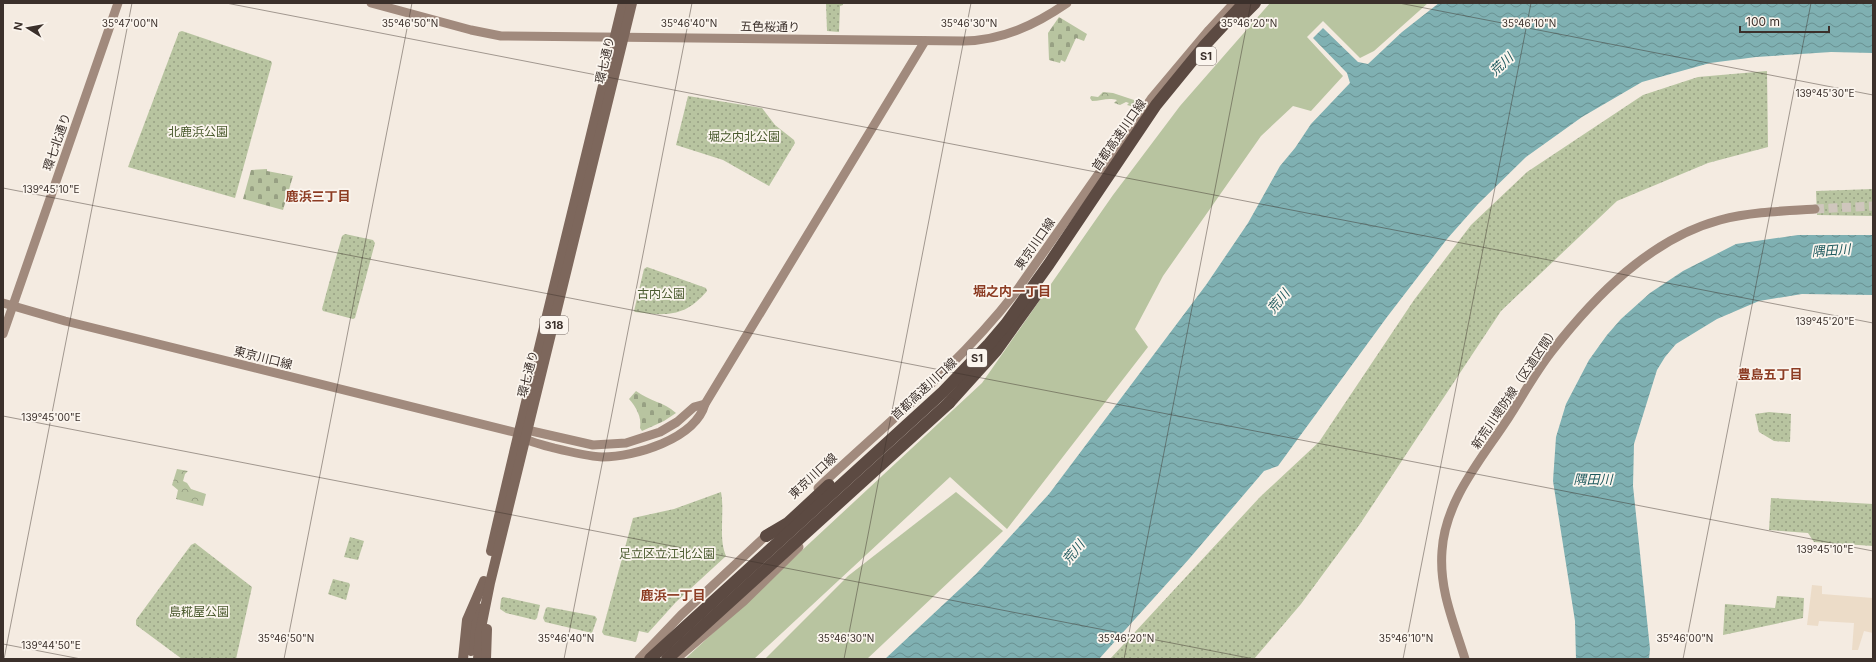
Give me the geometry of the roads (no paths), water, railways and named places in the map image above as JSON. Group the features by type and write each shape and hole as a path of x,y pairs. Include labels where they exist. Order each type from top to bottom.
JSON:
{"highway":[{"name":"首都高速川口線","path":"650,659 937,398 989,344 1006,324 1049,264 1156,105 1205,45 1244,3"},
{"name":"首都高速川口線","path":"667,659 949,403 996,352 1017,324 1161,112 1201,62 1255,3"},
{"path":"766,536 788,523 803,507 898,426 989,344"},
{"name":"S1","path":"659,659 688,637 933,413 949,403"},
{"path":"681,655 688,637"}],"main road":[{"name":"環七通り","path":"471,659 473,632 484,581 523,435 550,345 619,37 623,3"},
{"name":"環七通り","path":"619,37 632,3"},
{"name":"環七通り","path":"478,659 480,633 487,597 523,435"},
{"name":"318","path":"463,659 467,620 484,581"},
{"name":"318","path":"486,659 486,632 489,615 487,597"}],"street":[{"name":"環七北通り","path":"3,334 118,3"},
{"name":"五色桜通り","path":"371,3 495,35 926,41 974,41 1015,32 1038,22 1067,3"},
{"name":"東京川口線","path":"639,659 681,615 940,376 997,316 1016,293 1151,99 1209,30 1234,3"},
{"path":"659,659 898,443 970,374 1003,334 1045,277 1155,112 1250,3"},
{"name":"東京川口線","path":"3,303 523,435 593,444 626,443 646,438 677,422 694,407 706,404 926,41"},
{"name":"新荒川堤防線（区道区間）","path":"1465,659 1445,599 1442,582 1442,549 1445,530 1451,510 1470,475 1551,352 1587,310 1625,273 1646,256 1684,234 1719,220 1739,215 1815,209"},
{"path":"681,655 744,601 853,494 898,443"}],"water":[{"name":"荒川","path":"1439,3 1873,3 1873,53 1831,52 1756,57 1710,63 1642,82 1582,117 1526,157 1478,204 1447,239 1387,317 1278,466 1264,471 1189,559 1099,659 885,659 976,574 1049,494 1206,285 1248,223 1280,166 1295,148 1311,124 1350,83 1347,73 1313,38 1323,28 1358,62 1368,64 1402,32"},
{"name":"隅田川","path":"1798,235 1873,235 1873,295 1802,294 1759,301 1717,319 1676,344 1665,357 1657,370 1634,444 1633,486 1650,649 1649,659 1576,659 1575,621 1553,481 1556,437 1566,404 1589,360 1621,319 1650,293 1683,271 1736,244"}],"tunnel":[{"path":"1815,209 1873,206"}],"district":[{"name":"鹿浜三丁目","path":"318,196"},
{"name":"堀之内一丁目","path":"1012,291"},
{"name":"豊島五丁目","path":"1770,374"},
{"name":"鹿浜一丁目","path":"673,595"}],"park label":[{"name":"北鹿浜公園","path":"198,132"},
{"name":"堀之内北公園","path":"744,137"},
{"name":"古内公園","path":"661,294"},
{"name":"足立区立江北公園","path":"667,554"},
{"name":"島糀屋公園","path":"199,612"}]}
